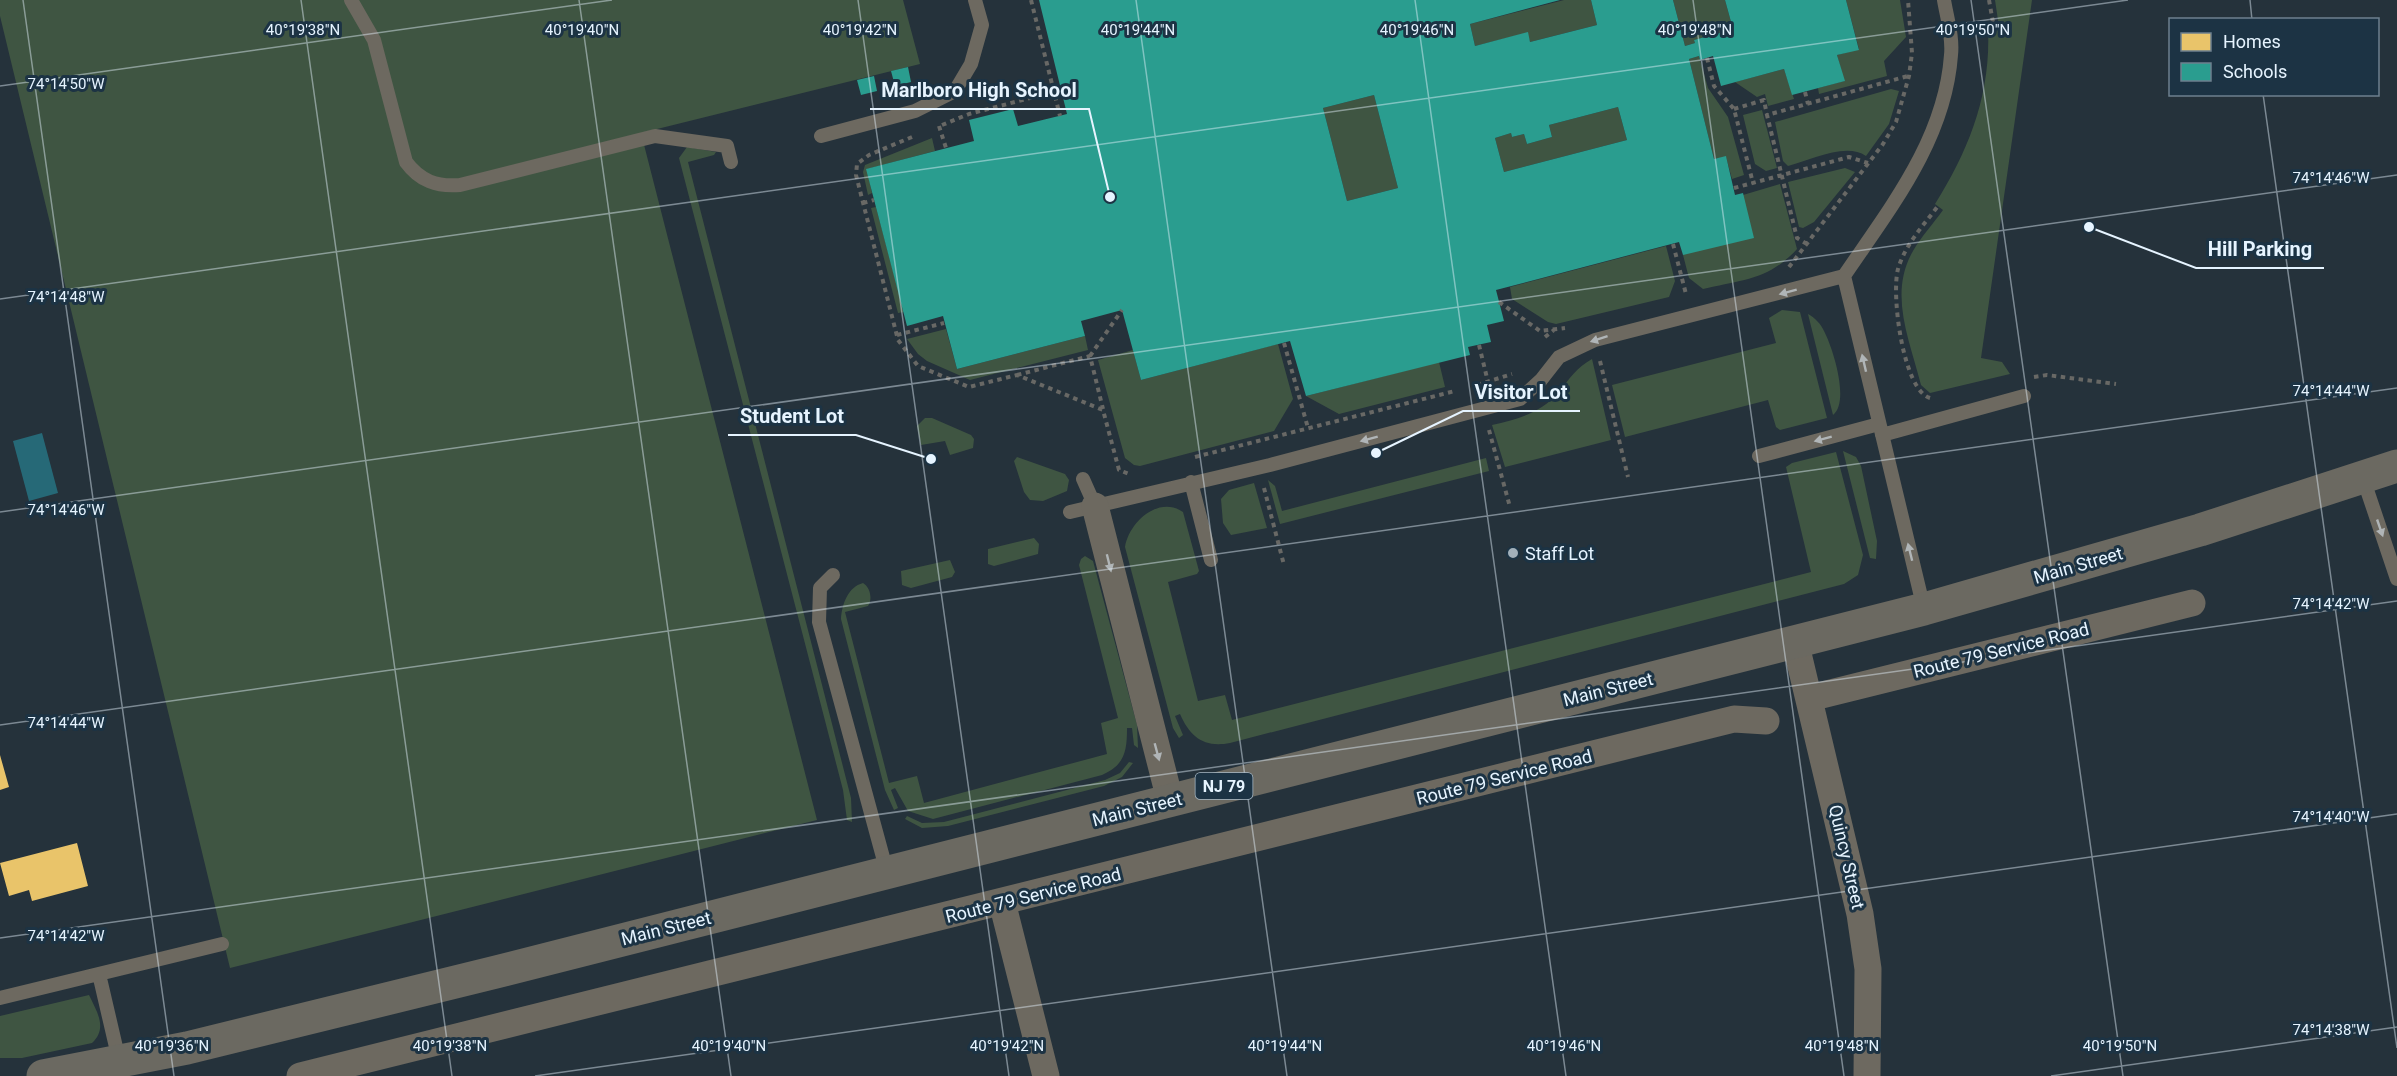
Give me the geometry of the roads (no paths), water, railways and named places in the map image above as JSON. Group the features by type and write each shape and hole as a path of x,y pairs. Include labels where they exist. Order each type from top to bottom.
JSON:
{"main road":[{"name":"Main Street","path":"43,1076 199,1045 1924,609 2200,531 2397,466"}],"street":[{"path":"1083,509 1170,800"},
{"name":"Route 79 Service Road","path":"1810,698 2192,603"},
{"name":"Quincy Street","path":"1795,641 1860,914 1868,969 1867,1076"},
{"name":"Route 79 Service Road","path":"300,1076 1734,719 1766,721"},
{"path":"1002,902 1046,1076"}],"lane":[{"path":"351,0 374,40 406,162 416,175 433,183 460,185 655,136 727,146 731,162"},
{"path":"821,136 915,111 955,91 971,63 982,25 975,0"},
{"path":"1083,479 1083,509 1259,468 1483,409 1520,399 1541,380 1559,357 1595,340 1844,276 1911,174 1938,123 1945,99 1952,53 1944,0"},
{"path":"1844,276 1924,609"},
{"path":"1759,456 2024,396"},
{"path":"2363,478 2397,579"},
{"path":"1191,482 1211,560"},
{"path":"833,575 820,588 819,622 887,872"},
{"path":"0,998 222,944"},
{"path":"99,974 119,1060"}],"water":[{"path":"42,433 58,493 29,501 13,441"}],"place":[{"name":"Marlboro High School","path":"1110,197"},
{"name":"Hill Parking","path":"2089,227"},
{"name":"Visitor Lot","path":"1376,453"},
{"name":"Student Lot","path":"931,459"},
{"name":"Staff Lot","path":"1513,553"}]}
